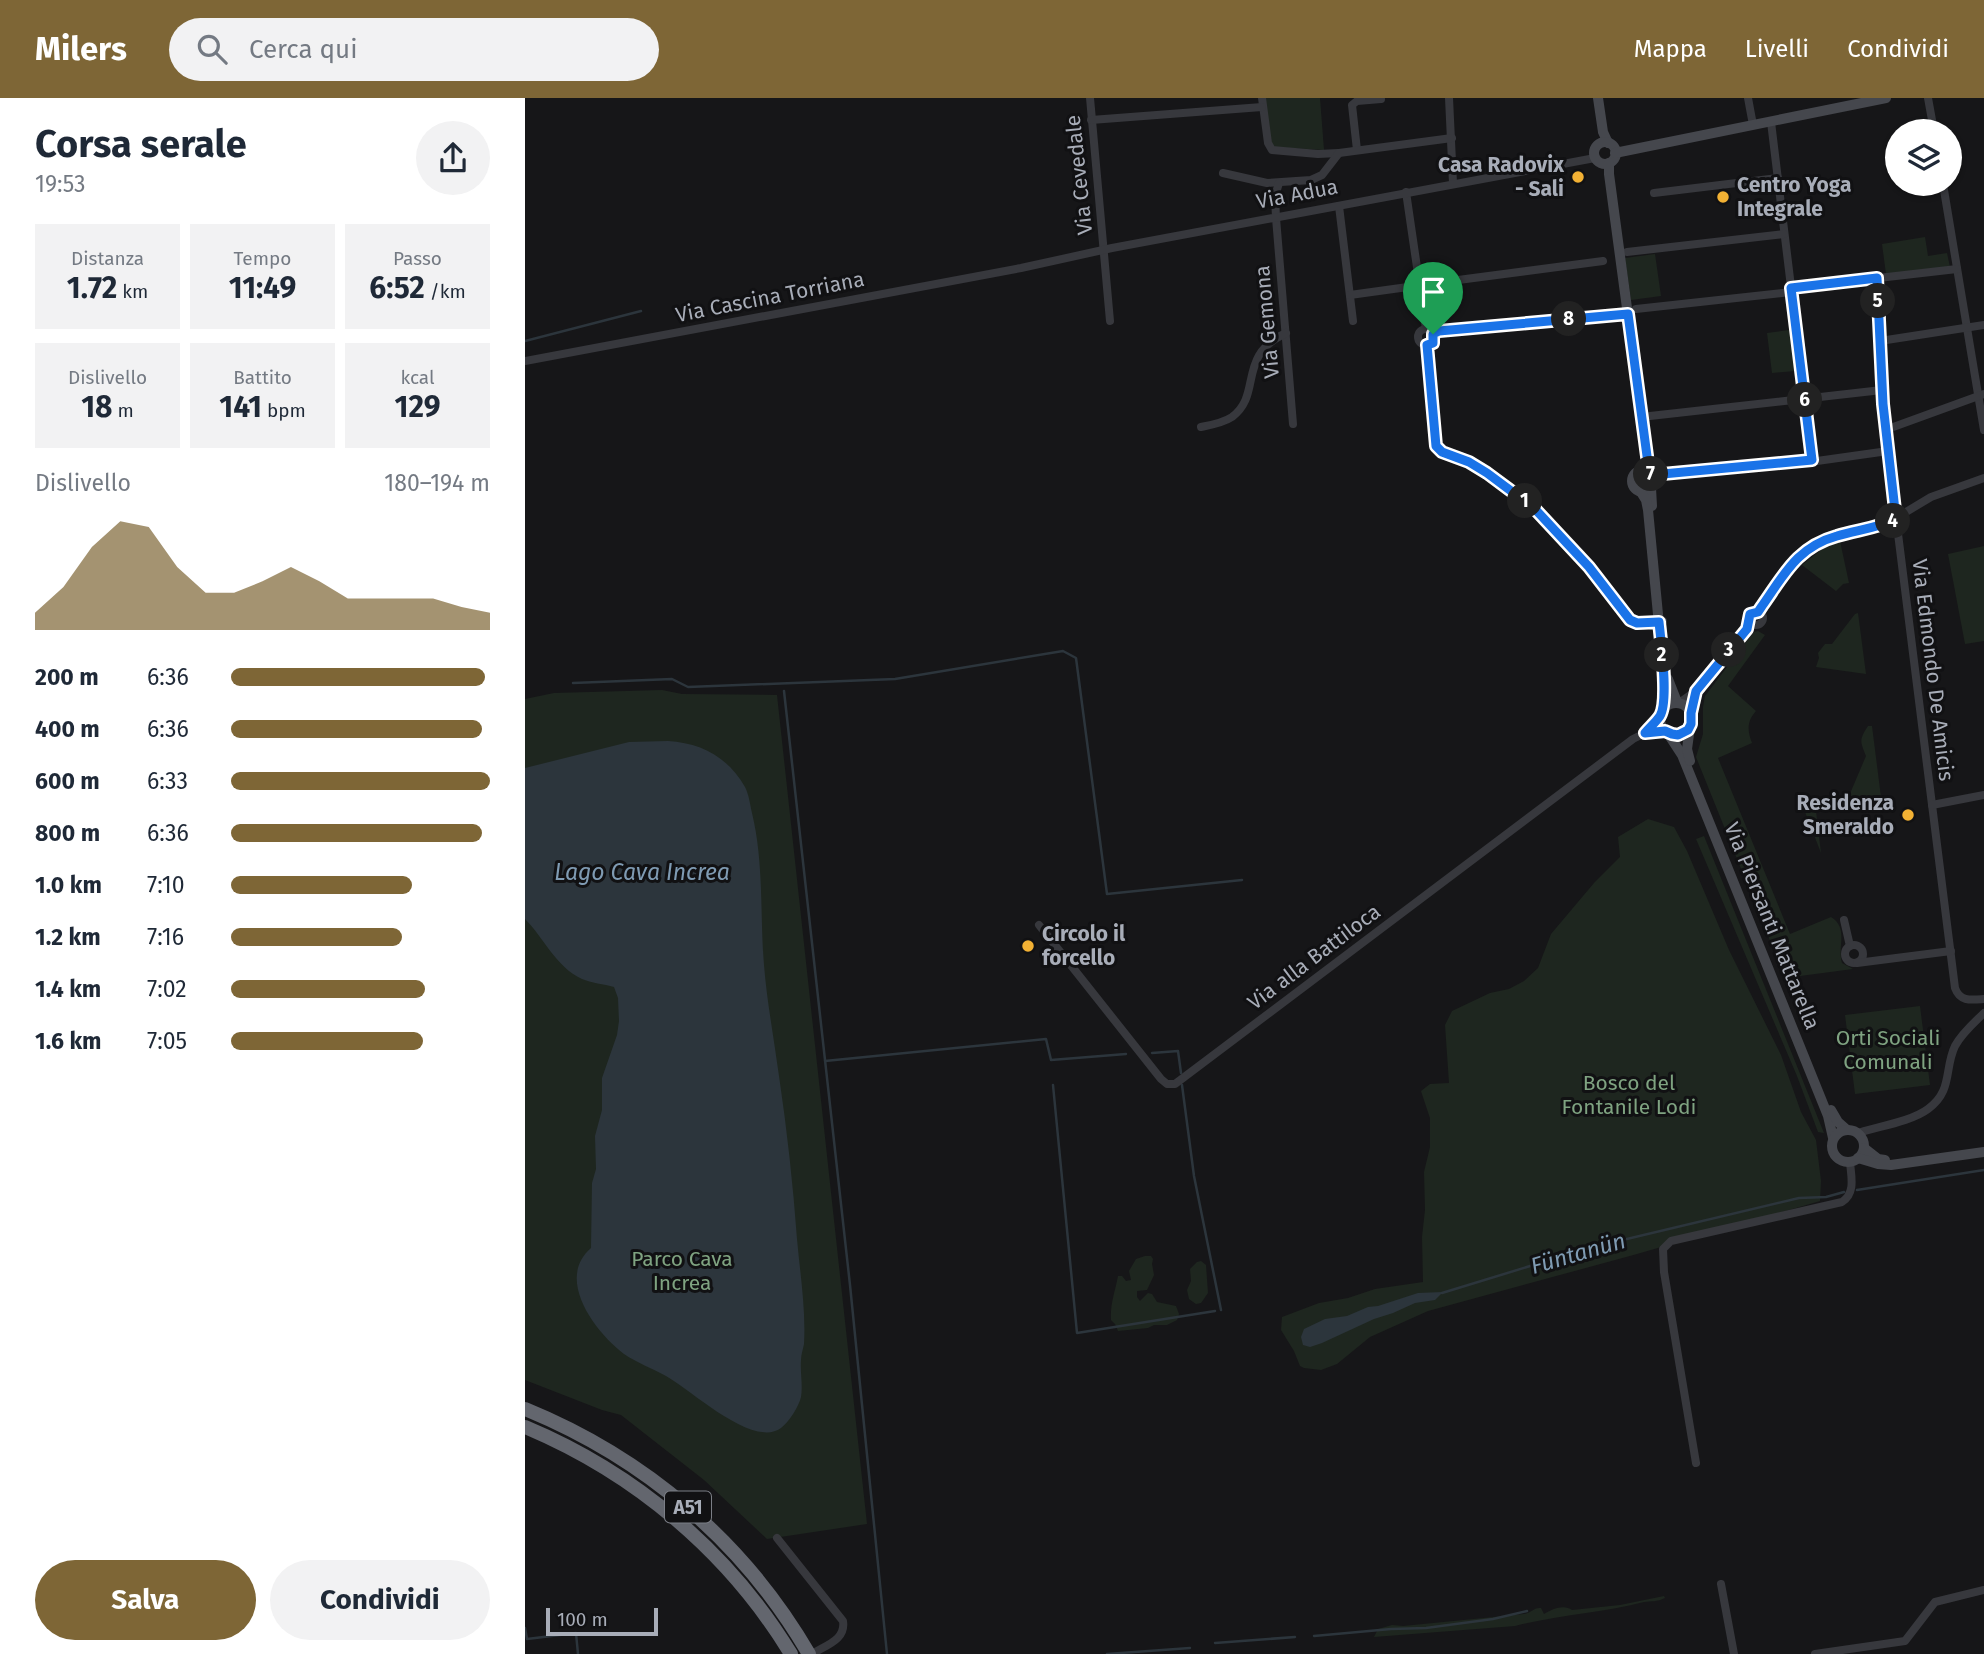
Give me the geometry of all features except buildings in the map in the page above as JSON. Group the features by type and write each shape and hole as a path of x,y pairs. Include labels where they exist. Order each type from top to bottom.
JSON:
{"highway":[{"name":"A51","path":"525,1409 611,1451 694,1511 755,1576 810,1654"},
{"name":"A51","path":"525,1427 598,1463 667,1511 738,1582 764,1614 790,1654"}],"street":[{"name":"Via Cevedale","path":"1090,98 1110,321"},
{"path":"1449,98 1453,183"},
{"path":"1597,98 1603,132 1601,154 1629,313 1642,457 1648,480 1668,679 1673,696 1691,713"},
{"path":"1748,98 1752,125"},
{"path":"1601,154 1614,159 1615,153 1886,98"},
{"path":"1928,98 1932,119"},
{"path":"1357,150 1352,105 1357,101 1381,99"},
{"path":"1091,120 1262,102 1268,143 1272,150 1339,153 1452,138"},
{"path":"1771,122 1812,460"},
{"path":"1223,173 1255,181 1308,181 1323,173 1339,153"},
{"name":"Via Adua","path":"1021,268 1104,249 1601,154"},
{"path":"1654,193 1777,178"},
{"name":"Via Gemona","path":"1279,183 1275,191 1276,218 1293,424"},
{"path":"1406,192 1418,285 1430,332 1433,343 1427,345 1421,343 1418,338 1422,331 1430,332 1629,313 1957,269"},
{"path":"1945,196 1981,395 1984,430"},
{"path":"1339,206 1353,321"},
{"path":"1627,252 1784,234"},
{"path":"1350,295 1603,261"},
{"name":"Via Cascina Torriana","path":"525,361 1021,268"},
{"name":"Via Edmondo De Amicis","path":"1877,278 1885,429 1955,988 1958,994 1967,1000 1984,999"},
{"path":"1880,341 1984,325"},
{"path":"1201,427 1226,421 1239,411 1247,396 1252,369 1258,355 1268,342 1286,333"},
{"path":"1427,345 1436,446 1442,452 1469,462 1519,495 1589,567 1628,618 1637,623 1661,621"},
{"path":"1650,416 1882,390"},
{"path":"1885,429 1981,395"},
{"path":"1648,480 1666,475 1817,461 1888,451"},
{"path":"1662,712 1670,704 1678,703 1696,691 1750,625 1750,614 1761,611 1789,566 1809,548 1833,537 1881,525 1931,497 1984,478"},
{"path":"1661,621 1664,680 1661,725 1666,731 1680,734 1690,727 1696,691"},
{"name":"Via alla Battiloca","path":"1645,733 1662,712"},
{"name":"Via Piersanti Mattarella","path":"1690,727 1687,749 1689,758 1833,1114 1847,1129"},
{"name":"Via alla Battiloca","path":"1039,925 1160,1079 1172,1085 1633,739 1645,733 1666,731"},
{"name":"Via Piersanti Mattarella","path":"1666,731 1682,755 1828,1116 1833,1138"},
{"path":"1932,805 1984,795"},
{"path":"1844,920 1850,946"},
{"path":"1850,946 1846,949 1845,958 1851,963 1951,951"},
{"path":"1850,946 1859,947 1863,954 1872,960"},
{"path":"1857,963 1863,954"},
{"path":"1860,1135 1861,1132 1918,1115 1934,1104 1944,1091 1956,1045 1984,1013"},
{"path":"1696,1463 1664,1272 1663,1249 1667,1244 1842,1202 1851,1190 1857,1156 1862,1139 1856,1132 1847,1129 1833,1138 1833,1153 1840,1160 1857,1156 1878,1164 1891,1165 1984,1150"},
{"path":"777,1538 841,1616 843,1631 838,1639 810,1654"},
{"path":"1721,1584 1734,1654"},
{"path":"1815,1654 1905,1641 1935,1602 1984,1590"}],"green space":[{"path":"1264,98 1320,98 1324,150 1272,147"},
{"path":"1925,237 1928,256 1947,253 1950,267 1886,274 1882,244"},
{"path":"1655,254 1661,296 1631,300 1625,258"},
{"path":"1789,330 1795,371 1772,373 1767,333"},
{"path":"1840,541 1849,583 1843,584 1836,591 1802,565 1821,550"},
{"path":"1984,546 1984,641 1965,644 1948,554"},
{"path":"1858,613 1866,674 1816,667 1818,653 1825,644 1832,644"},
{"path":"1758,631 1765,635 1728,686 1756,711 1749,726 1752,743 1718,758 1790,934 1831,917 1840,927 1842,963 1853,969 1785,978 1696,757 1703,734 1705,696 1749,638"},
{"name":"Parco Cava Increa","path":"662,690 682,694 777,695 867,1524 767,1539 704,1480 621,1415 525,1380 525,699 554,693"},
{"path":"1868,726 1872,726 1882,805 1816,811 1821,853 1800,799 1842,805 1846,803 1866,756 1861,741"},
{"name":"Bosco del Fontanile Lodi","path":"1648,819 1674,827 1729,950 1781,1055 1801,1112 1816,1140 1821,1181 1820,1201 1428,1311 1370,1337 1337,1364 1321,1370 1300,1366 1281,1330 1282,1317 1319,1303 1348,1298 1375,1289 1423,1282 1424,1172 1430,1147 1430,1118 1421,1091 1430,1084 1449,1083 1445,1025 1452,1011 1490,993 1509,989 1524,981 1538,968 1551,934 1620,857 1618,837"},
{"path":"1704,836 1824,1133 1818,1132 1797,1076 1696,839"},
{"name":"Orti Sociali Comunali","path":"1920,1006 1930,1085 1855,1094 1845,1015"},
{"path":"1151,1256 1153,1259 1154,1275 1147,1290 1137,1291 1137,1297 1140,1301 1148,1293 1152,1294 1157,1302 1176,1306 1179,1314 1177,1320 1167,1325 1118,1331 1111,1320 1111,1314 1118,1276 1122,1276 1126,1281 1131,1280 1129,1271 1136,1259"},
{"path":"1201,1261 1206,1265 1208,1293 1201,1303 1196,1304 1189,1299 1187,1290 1191,1281 1190,1269"},
{"path":"1664,1596 1665,1598 1657,1601 1515,1626 1374,1637 1378,1629 1392,1625 1524,1614 1539,1608 1544,1614 1562,1607 1572,1610 1620,1605"}],"water":[{"name":"Lago Cava Increa","path":"668,741 702,749 730,767 746,790 756,832 765,979 782,1096 804,1318 800,1401 781,1428 769,1432 755,1431 722,1415 666,1376 624,1354 591,1319 578,1289 577,1275 581,1261 591,1248 592,1183 596,1169 595,1136 602,1110 602,1078 617,1035 618,998 614,987 589,982 573,974 525,919 525,768 629,742"},
{"path":"1443,1292 1435,1300 1415,1303 1322,1343 1310,1347 1303,1345 1301,1337 1304,1329 1325,1319 1347,1316 1418,1293"}],"waterway":[{"path":"525,341 641,311"},
{"path":"573,683 672,679 688,687 895,679 1063,651 1076,658 1107,894 1242,880"},
{"path":"784,691 850,1285 887,1654"},
{"path":"825,1061 1046,1039 1051,1060 1126,1054"},
{"path":"1152,1053 1178,1051 1181,1073"},
{"path":"1053,1085 1077,1333 1215,1311"},
{"path":"1182,1085 1194,1176 1221,1310"},
{"path":"1857,1190 1984,1170"},
{"name":"Füntanün","path":"1442,1293 1589,1248 1799,1198 1826,1197 1844,1192"},
{"path":"1314,1636 1426,1628 1493,1619 1527,1611"},
{"path":"525,1628 527,1639 576,1633 578,1654"},
{"path":"1215,1643 1295,1637"},
{"path":"1107,1654 1190,1648"}],"place":[{"name":"Casa Radovix - Sali","path":"1578,177"},
{"name":"Centro Yoga Integrale","path":"1723,197"},
{"name":"Residenza Smeraldo","path":"1908,815"},
{"name":"Circolo il forcello","path":"1028,946"}],"route":[{"path":"1877,278 1883,404 1896,519 1833,537 1814,545 1799,556 1789,566 1758,612 1750,614 1747,629 1696,691 1688,730 1678,735 1665,731 1645,733 1664,708 1659,622 1637,623 1630,620 1589,567 1534,508 1487,473 1469,462 1442,452 1436,446 1427,345 1433,343 1433,334 1439,331 1628,314 1649,472 1652,475 1812,460 1791,288 1877,278"}]}
